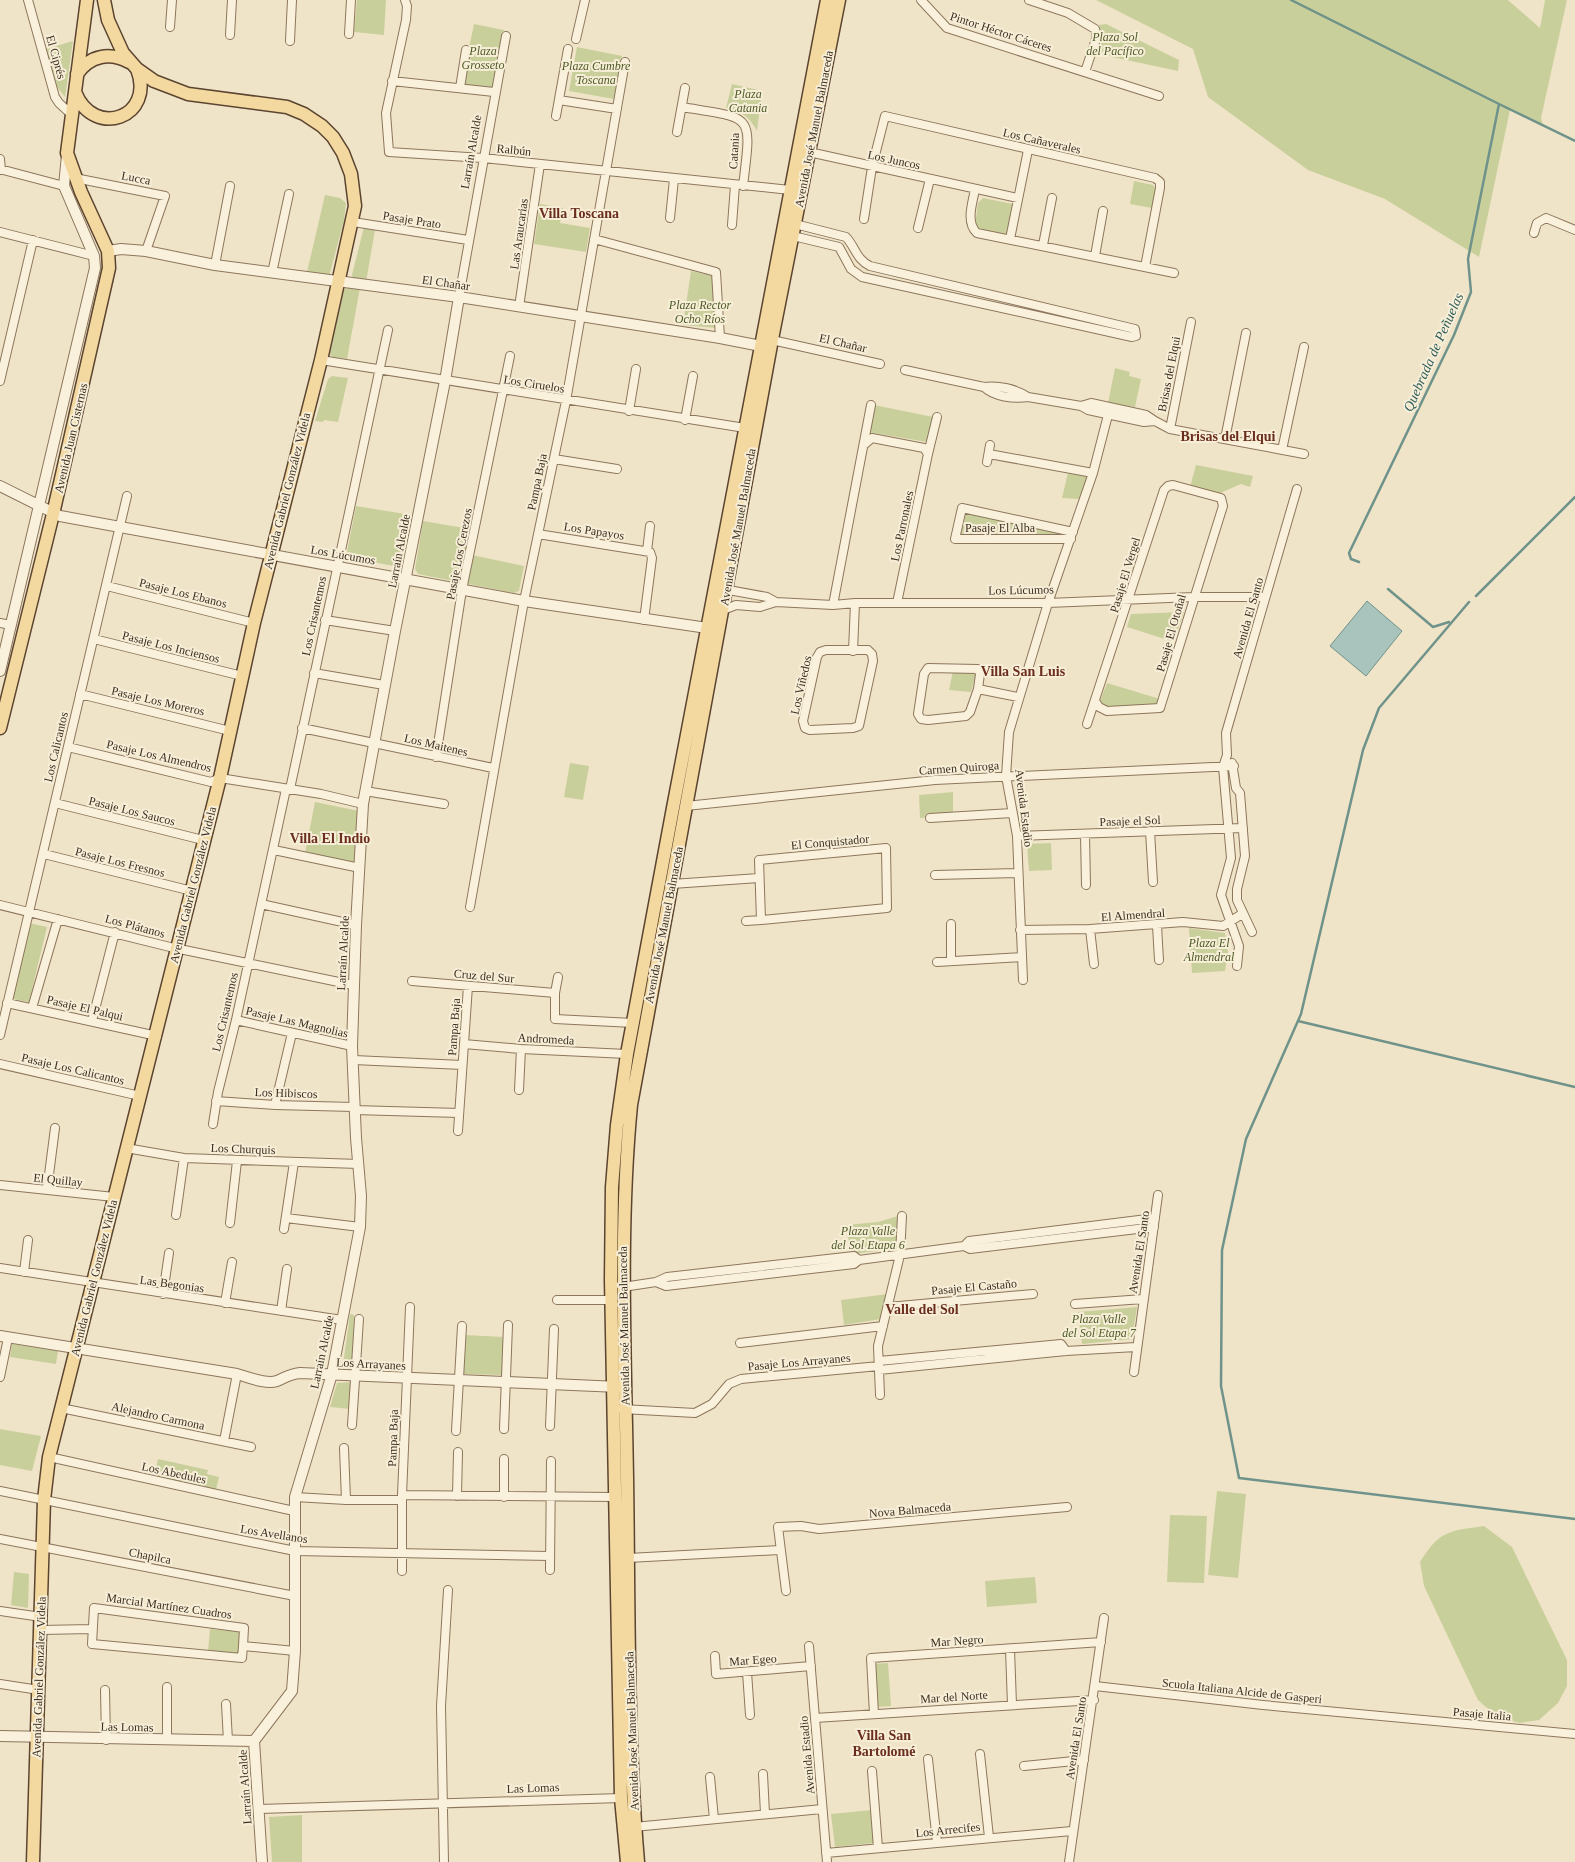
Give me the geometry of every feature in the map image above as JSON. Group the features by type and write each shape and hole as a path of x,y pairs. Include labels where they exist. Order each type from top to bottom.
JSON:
{"main road":[{"name":"Avenida Juan Cisternas","path":"0,728 53,514 108,276 108,251 75,178 67,153 87,0"},
{"path":"75,92 84,108 93,115 106,119 118,118 129,112 139,100 141,84 134,65 111,29 104,0"},
{"name":"Avenida José Manuel Balmaceda","path":"620,1387 612,1300 614,1149 627,1054 713,629 723,610 720,589 769,363 767,343 790,190 827,0"},
{"name":"Avenida José Manuel Balmaceda","path":"627,1862 630,1827 631,1751 628,1558 620,1387 624,1191 631,1105 686,806 745,428 794,230 839,0"},
{"path":"77,74 90,61 103,56 114,56 134,65"},
{"name":"Avenida Gabriel González Videla","path":"32,1862 38,1738 44,1500 50,1457 126,1148 157,1036 203,840 220,778 270,555 353,222 355,196 348,164 333,137 313,119 296,110 276,104 181,93 154,81 134,65"},
{"name":"Avenida José Manuel Balmaceda","path":"620,1409 615,1497 621,1798 638,1862"}],"street":[{"name":"El Ciprés","path":"28,0 55,97 72,115"},
{"path":"170,27 172,0"},
{"path":"230,35 232,0"},
{"path":"290,41 292,0"},
{"path":"349,34 351,0"},
{"name":"Ralbún","path":"405,0 408,6 406,20 386,114 389,152 483,158 790,190"},
{"path":"576,39 585,0"},
{"name":"Pintor Héctor Cáceres","path":"921,0 947,28 1159,96"},
{"path":"1029,0 1068,13 1095,29 1097,36 1085,72"},
{"name":"Larraín Alcalde","path":"262,1862 254,1741 292,1691 295,1651 294,1497 332,1374 360,1227 359,1164 354,1109 354,1060 352,1046 353,985 363,804 384,686 445,381 494,92 506,36"},
{"path":"556,116 568,49"},
{"path":"460,88 466,50"},
{"name":"Pampa Baja","path":"470,907 493,768 524,601 566,401 625,62"},
{"path":"392,81 494,92"},
{"path":"677,132 685,88"},
{"path":"559,100 617,109"},
{"name":"Catania","path":"682,107 733,115 744,122 749,137 732,225"},
{"name":"Los Cañaverales","path":"872,167 885,116 1155,178 1160,182 1160,188 1145,267"},
{"path":"1010,239 1028,150"},
{"name":"Los Juncos","path":"809,152 1018,198"},
{"name":"Avenida Juan Cisternas","path":"0,671 95,268 94,256 64,186 67,153"},
{"path":"0,159 1,169 64,186"},
{"name":"Las Araucarias","path":"520,307 540,164"},
{"path":"864,219 872,167"},
{"name":"Lucca","path":"75,178 165,196 146,251"},
{"path":"670,218 674,179"},
{"path":"918,228 930,179"},
{"path":"215,265 230,186"},
{"path":"976,189 970,216 972,229 977,233 1174,273"},
{"path":"272,273 289,194"},
{"path":"1043,245 1052,198"},
{"path":"1095,256 1103,212"},
{"path":"1534,233 1537,224 1546,218 1575,230"},
{"name":"Pasaje Prato","path":"353,222 468,240"},
{"path":"794,230 840,234 852,243 861,262 1135,329 1136,336 1132,337 1048,320 855,274 839,247 794,230"},
{"path":"0,232 94,256"},
{"path":"594,239 716,272 720,338"},
{"path":"0,381 33,240"},
{"name":"El Chañar","path":"108,251 121,249 146,251 215,265 459,296 581,317 720,338 767,343 880,364"},
{"path":"897,285 900,273"},
{"path":"977,304 980,292"},
{"path":"1048,320 1052,309"},
{"name":"Brisas del Elqui","path":"1170,429 1191,322"},
{"name":"Los Crisantemos","path":"213,1124 216,1101 302,728 388,330"},
{"path":"1225,439 1246,333"},
{"path":"1282,450 1304,347"},
{"name":"Pasaje Los Cerezos","path":"436,757 462,590 510,356"},
{"name":"Los Ciruelos","path":"320,360 566,401 745,428"},
{"path":"629,411 636,369"},
{"name":"Brisas del Elqui","path":"905,370 984,387 989,393 1017,399 1028,398 1081,406 1091,404 1146,415 1170,429 1304,454"},
{"path":"685,420 693,376"},
{"path":"833,605 871,405"},
{"name":"Brisas del Elqui","path":"1081,406 1088,410 1144,422 1156,421"},
{"name":"Avenida Estadio","path":"1023,980 1017,836 1006,776 1009,732 1018,697 1048,603 1093,473 1108,414"},
{"name":"Los Parronales","path":"898,604 937,417"},
{"path":"865,444 872,438 924,448 928,454"},
{"path":"990,445 988,458 1093,473"},
{"path":"554,459 617,469"},
{"name":"Pasaje El Vergel","path":"1087,724 1126,610 1126,599 1164,490 1168,486 1173,485 1221,498"},
{"name":"Los Lúcumos","path":"0,486 53,514 524,601 713,629"},
{"name":"Avenida El Santo","path":"1237,966 1239,946 1236,932 1230,922 1221,895 1231,858 1223,767 1227,755 1226,733 1297,489"},
{"name":"Los Calicantos","path":"7,1003 44,854 127,496"},
{"name":"Pasaje El Otoñal","path":"1095,701 1107,711 1160,708 1193,608 1193,597 1223,506 1221,498"},
{"name":"Pasaje El Alba","path":"962,508 1072,535 955,539 962,508"},
{"path":"644,620 652,558 647,551 650,526"},
{"name":"Los Papayos","path":"538,534 647,551"},
{"name":"Pasaje Los Ebanos","path":"107,586 254,623"},
{"name":"Los Lúcumos","path":"720,589 766,597 776,602"},
{"name":"Los Lúcumos","path":"723,610 736,604 760,607 776,602 833,605 855,603 1048,603 1266,596"},
{"path":"853,650 855,603"},
{"path":"326,620 395,631"},
{"path":"0,623 11,625"},
{"name":"Pasaje Los Inciensos","path":"94,639 242,676"},
{"name":"Los Viñedos","path":"826,650 853,650 868,650 872,654 873,661 859,726 853,728 810,730 805,728 803,721 817,657 826,650"},
{"path":"928,668 978,669 980,674 978,689 970,712 966,716 928,720 922,719 918,714 924,674 928,668"},
{"path":"314,672 384,686"},
{"path":"978,689 1018,697"},
{"name":"Pasaje Los Moreros","path":"80,694 230,731"},
{"name":"Los Maitenes","path":"302,728 493,768"},
{"name":"Pasaje Los Almendros","path":"68,747 211,782 220,778 363,804"},
{"path":"1227,755 1234,766 1236,788 1240,793 1245,856 1237,889 1237,900 1252,932"},
{"name":"Carmen Quiroga","path":"686,806 935,780 1234,766"},
{"path":"365,791 444,804"},
{"name":"Pasaje Los Saucos","path":"55,803 203,840"},
{"path":"930,818 1012,813"},
{"name":"Pasaje el Sol","path":"1017,836 1243,828"},
{"path":"1150,831 1153,882"},
{"path":"1085,834 1086,885"},
{"name":"El Conquistador","path":"746,922 887,908 886,848 759,860 761,920"},
{"path":"274,850 360,868"},
{"name":"Pasaje Los Fresnos","path":"44,854 192,891"},
{"path":"935,875 1018,873"},
{"path":"672,884 759,878"},
{"path":"261,904 356,925"},
{"name":"Los Plátanos","path":"0,905 177,948 353,985"},
{"name":"El Almendral","path":"1020,930 1157,926 1188,922 1223,926 1242,914"},
{"path":"32,1008 58,919"},
{"path":"950,924 951,961"},
{"path":"1157,926 1159,960"},
{"path":"1090,929 1094,964"},
{"path":"92,1021 115,932"},
{"path":"938,962 1022,957"},
{"path":"558,977 555,993 555,1018 633,1023"},
{"name":"Cruz del Sur","path":"412,981 555,993"},
{"name":"Pampa Baja","path":"458,1131 468,986"},
{"path":"0,1035 7,1003"},
{"name":"Pasaje El Palqui","path":"7,1003 157,1036"},
{"name":"Pasaje Las Magnolias","path":"236,1020 352,1046"},
{"path":"275,1105 292,1033"},
{"name":"Andromeda","path":"464,1044 521,1049 627,1054"},
{"path":"519,1090 521,1049"},
{"path":"354,1060 462,1065"},
{"name":"Pasaje Los Calicantos","path":"0,1064 140,1096"},
{"name":"Los Hibiscos","path":"216,1101 459,1113"},
{"path":"46,1190 55,1128"},
{"name":"Los Churquis","path":"126,1148 184,1158 237,1162 359,1164"},
{"path":"176,1215 184,1158"},
{"path":"230,1223 237,1162"},
{"path":"284,1229 294,1162"},
{"name":"El Quillay","path":"0,1184 114,1197"},
{"name":"Avenida El Santo","path":"1134,1372 1158,1195"},
{"path":"880,1395 878,1346 900,1254 902,1216"},
{"path":"286,1218 360,1227"},
{"path":"1090,1231 1155,1218"},
{"path":"656,1282 666,1286 854,1264 859,1260 964,1246 969,1241 1154,1227"},
{"path":"24,1272 28,1240"},
{"path":"163,1294 169,1253"},
{"path":"623,1287 656,1282 667,1277 794,1261 854,1256 859,1260"},
{"path":"794,1261 795,1270"},
{"path":"225,1302 232,1262"},
{"name":"Las Begonias","path":"0,1268 92,1284 342,1320"},
{"path":"282,1311 287,1269"},
{"path":"733,1269 735,1278"},
{"name":"Pasaje El Castaño","path":"888,1307 1033,1294"},
{"path":"1075,1304 1143,1299"},
{"path":"557,1300 612,1300"},
{"name":"Pampa Baja","path":"402,1571 402,1498 410,1307"},
{"path":"352,1425 357,1375 359,1319"},
{"path":"504,1429 508,1325"},
{"path":"456,1431 462,1326"},
{"path":"740,1343 883,1326"},
{"path":"550,1426 554,1329"},
{"path":"0,1377 4,1337"},
{"name":"Los Arrayanes","path":"4,1337 237,1374 270,1382 277,1381 287,1374 332,1374 406,1379 620,1387"},
{"name":"Pasaje Los Arrayanes","path":"620,1409 695,1413 712,1404 729,1384 741,1378 977,1356 1061,1344 1066,1351 1136,1347"},
{"path":"224,1441 237,1374"},
{"name":"Alejandro Carmona","path":"61,1408 251,1447"},
{"path":"344,1448 346,1500"},
{"path":"457,1496 458,1452"},
{"name":"Los Abedules","path":"50,1457 294,1511"},
{"path":"504,1459 504,1496"},
{"path":"550,1570 552,1461"},
{"name":"Los Avellanos","path":"0,1491 295,1551 550,1556"},
{"path":"294,1497 346,1500 457,1496 615,1497"},
{"name":"Nova Balmaceda","path":"786,1591 779,1550 778,1527 801,1526 819,1529 1067,1507"},
{"name":"Chapilca","path":"0,1539 295,1596"},
{"path":"628,1558 779,1550"},
{"path":"444,1862 441,1706 448,1590"},
{"name":"Marcial Martínez Cuadros","path":"91,1629 94,1608 244,1628 243,1646"},
{"path":"0,1611 41,1617"},
{"name":"Avenida El Santo","path":"1069,1862 1072,1832 1094,1700 1104,1618"},
{"path":"41,1630 91,1629 92,1644 242,1658 243,1646 295,1651"},
{"name":"Mar Negro","path":"874,1714 871,1658 1101,1642"},
{"name":"Avenida Estadio","path":"809,1646 827,1862"},
{"path":"1010,1649 1012,1705"},
{"name":"Mar Egeo","path":"715,1656 716,1674 811,1666"},
{"path":"747,1672 750,1715"},
{"path":"0,1684 39,1690"},
{"name":"Scuola Italiana Alcide de Gasperi","path":"1096,1686 1387,1717"},
{"path":"167,1687 167,1740"},
{"path":"105,1690 106,1740"},
{"name":"Mar del Norte","path":"815,1718 1094,1700"},
{"path":"226,1704 228,1741"},
{"name":"Pasaje Italia","path":"1387,1717 1575,1734"},
{"name":"Las Lomas","path":"0,1736 106,1740 254,1741"},
{"path":"980,1754 989,1837"},
{"path":"928,1759 936,1842"},
{"path":"1024,1766 1084,1760"},
{"path":"872,1771 878,1848"},
{"path":"763,1774 765,1814"},
{"path":"710,1777 714,1819"},
{"name":"Las Lomas","path":"259,1809 621,1798"},
{"path":"630,1827 822,1809"},
{"name":"Los Arrecifes","path":"826,1853 989,1837 1072,1832"}],"green space":[{"path":"357,0 386,0 384,35 354,32"},
{"path":"1096,0 1508,0 1540,28 1545,0 1567,0 1541,118 1543,125 1510,110 1479,257 1385,199 1308,170 1208,97 1193,49"},
{"name":"Plaza Grosseto","path":"474,24 504,30 492,90 461,86"},
{"name":"Plaza Sol del Pacífico","path":"1106,24 1179,60 1178,71 1112,57 1100,51 1102,36 1099,25"},
{"path":"73,41 65,97 57,87 46,49"},
{"name":"Plaza Cumbre Toscana","path":"577,47 622,56 614,99 569,91"},
{"name":"Plaza Catania","path":"732,84 762,91 757,131 744,115 726,108"},
{"path":"1134,181 1153,185 1156,190 1152,208 1130,204"},
{"path":"325,195 340,198 346,203 344,220 329,277 307,272"},
{"path":"983,198 1013,204 1015,209 1009,233 1005,235 978,230 975,225 978,203"},
{"path":"540,204 563,208 560,223 590,228 586,252 534,244"},
{"path":"364,227 375,230 366,282 353,279 352,275"},
{"name":"Plaza Rector Ocho Ríos","path":"691,271 714,276 716,328 683,325"},
{"path":"348,286 360,288 347,359 332,357 330,354 344,290"},
{"path":"1115,368 1130,372 1129,376 1141,379 1135,407 1108,403"},
{"path":"332,376 348,378 338,422 315,421 328,379"},
{"path":"874,405 933,417 927,442 868,432"},
{"path":"1196,465 1253,476 1250,487 1241,484 1218,494 1190,487"},
{"path":"1068,473 1088,475 1079,499 1062,498"},
{"path":"356,506 411,515 403,564 399,567 346,557"},
{"path":"965,512 1064,532 1063,535 961,535"},
{"path":"423,521 470,529 467,554 524,566 519,591 514,593 418,574 415,569"},
{"path":"1184,612 1174,642 1127,627 1131,614"},
{"path":"953,671 976,673 971,692 949,690"},
{"path":"1107,683 1160,699 1157,705 1107,708 1100,701"},
{"path":"570,763 589,766 583,800 564,797"},
{"path":"953,792 953,815 920,818 919,795"},
{"path":"315,802 359,811 355,864 305,853"},
{"path":"1051,843 1052,870 1029,871 1027,844"},
{"path":"29,923 47,927 29,1002 13,999"},
{"name":"Plaza El Almendral","path":"1189,928 1225,933 1228,953 1225,971 1192,973"},
{"name":"Plaza Valle del Sol Etapa 6","path":"898,1216 897,1249 851,1254 846,1225 878,1222"},
{"path":"888,1294 881,1319 844,1325 841,1300"},
{"name":"Plaza Valle del Sol Etapa 7","path":"1137,1307 1132,1339 1082,1344 1078,1312"},
{"path":"350,1314 354,1315 352,1366 343,1365"},
{"path":"465,1335 504,1337 502,1375 463,1374"},
{"path":"12,1344 58,1351 56,1364 10,1357"},
{"path":"351,1382 350,1409 330,1407 337,1383"},
{"path":"0,1429 41,1436 32,1471 0,1465"},
{"path":"158,1459 208,1470 207,1474 219,1477 216,1490 154,1476"},
{"path":"1217,1491 1246,1494 1238,1578 1208,1575"},
{"path":"1170,1515 1207,1516 1204,1583 1167,1582"},
{"path":"1484,1526 1512,1547 1567,1660 1567,1686 1558,1703 1539,1720 1520,1723 1497,1717 1478,1700 1424,1586 1420,1562 1427,1551 1440,1538 1454,1531"},
{"path":"14,1572 29,1574 28,1608 11,1605"},
{"path":"1035,1577 1037,1603 987,1607 985,1581"},
{"path":"210,1629 241,1632 238,1654 208,1651"},
{"path":"888,1663 891,1706 876,1707 873,1664"},
{"path":"872,1810 875,1843 835,1847 831,1814"},
{"path":"302,1815 302,1862 272,1862 269,1817"}],"water":[{"path":"1367,601 1402,631 1366,676 1330,646"}],"waterway":[{"name":"Quebrada de Peñuelas","path":"1291,0 1499,104 1468,259 1471,292 1454,335 1349,553 1351,559 1359,562"},
{"name":"Quebrada de Peñuelas","path":"1499,104 1575,141"},
{"path":"1476,596 1575,497"},
{"path":"1388,589 1433,627 1449,622"},
{"path":"1469,602 1379,708 1363,750 1301,1014 1246,1139 1222,1250 1221,1386 1239,1478 1575,1519"},
{"path":"1298,1021 1575,1087"}],"district":[{"name":"Villa Toscana","path":"579,213"},
{"name":"Brisas del Elqui","path":"1228,436"},
{"name":"Villa San Luis","path":"1023,671"},
{"name":"Villa El Indio","path":"330,838"},
{"name":"Valle del Sol","path":"922,1309"},
{"name":"Villa San Bartolomé","path":"884,1744"}]}
